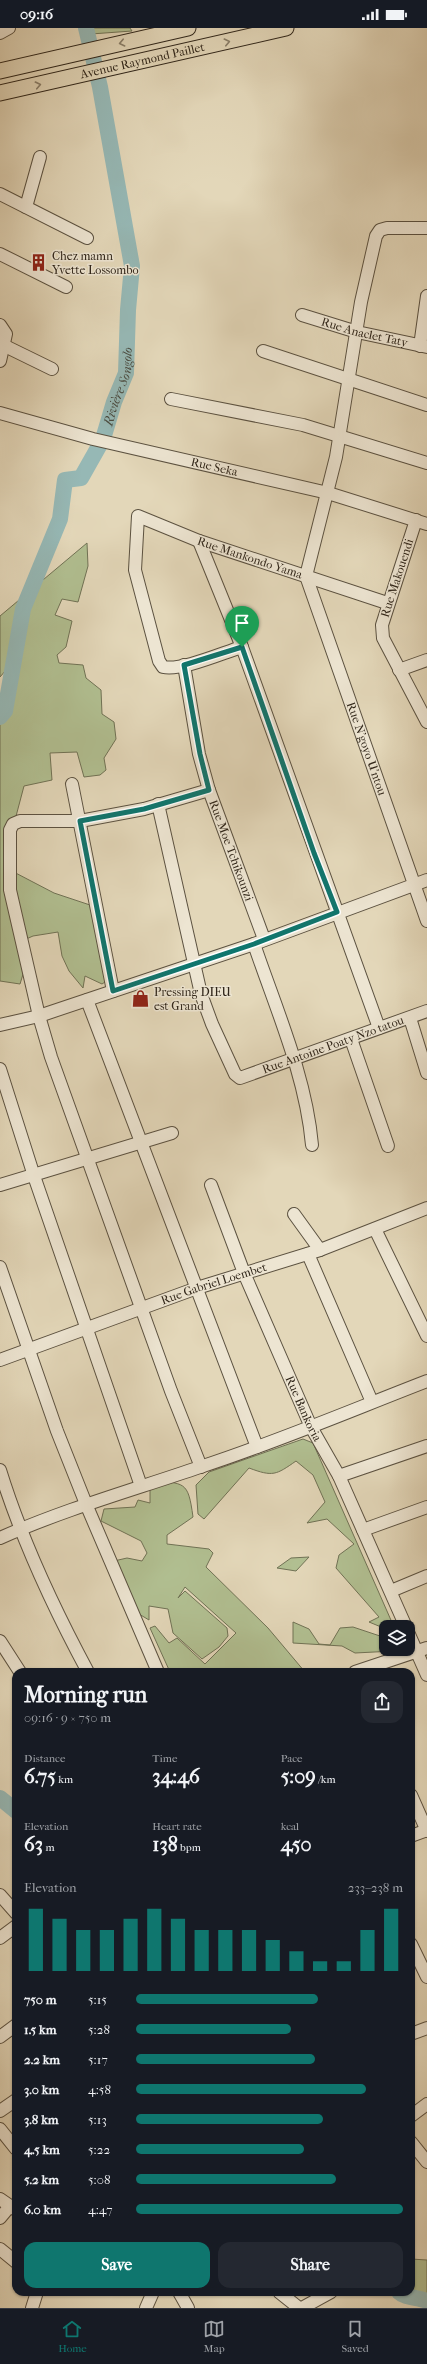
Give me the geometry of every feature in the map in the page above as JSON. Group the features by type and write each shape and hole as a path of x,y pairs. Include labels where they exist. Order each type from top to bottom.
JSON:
{"main road":[{"path":"0,70 103,47 165,30 188,28"},
{"name":"Avenue Raymond Paillet","path":"0,93 108,70 286,28"}],"street":[{"path":"0,33 9,28"},
{"path":"26,207 40,157"},
{"path":"0,194 87,238"},
{"name":"Rue Mankondo Yama","path":"199,541 306,576 328,493 340,435 342,410 349,380 361,302 376,236 380,230 387,228 427,228"},
{"path":"0,254 66,286"},
{"path":"424,346 427,296"},
{"name":"Rue Anaclet Taty","path":"302,315 357,332 424,346"},
{"path":"0,326 6,334 0,360"},
{"path":"4,346 52,369"},
{"path":"264,351 427,405"},
{"path":"171,399 264,415 340,435 427,463"},
{"name":"Rue Seka","path":"0,413 93,439 328,493 421,522"},
{"path":"199,541 138,516 135,570 159,661 163,667 169,668 184,665 242,647"},
{"name":"Rue Makouendi","path":"421,522 387,603 382,625 384,638 399,670 427,721"},
{"name":"Rue Mankondo Yama","path":"199,541 242,647 301,816 379,1028"},
{"path":"306,576 387,603"},
{"name":"Rue N'goyo U'ntou","path":"306,576 427,921"},
{"path":"399,670 427,660"},
{"name":"Rue Moe Tchikounzi","path":"184,665 200,754 209,790 259,942 310,1124 312,1145"},
{"path":"72,784 113,991"},
{"path":"201,1467 88,1158 61,1089 39,1016 10,890 10,830 13,824 20,821 80,821 158,804 209,790"},
{"path":"158,804 195,963"},
{"path":"0,1025 39,1016 259,942 427,880"},
{"name":"Rue Antoine Poaty Nzo tatou","path":"195,963 200,988 212,1024 236,1074 240,1078 427,1011"},
{"path":"87,1000 140,1143 257,1447"},
{"path":"410,1018 424,1054 427,1073"},
{"path":"351,1039 388,1146"},
{"path":"0,1069 34,1176 88,1328 141,1486"},
{"path":"0,1185 34,1176 172,1133"},
{"name":"Rue Bankoria","path":"211,1185 244,1274 311,1427 339,1476 403,1620"},
{"name":"Rue Gabriel Loembet","path":"0,1360 31,1350 196,1288 320,1250 427,1208"},
{"path":"294,1214 320,1250"},
{"path":"375,1228 427,1336"},
{"path":"308,1254 372,1402"},
{"path":"0,1267 31,1350 57,1431 86,1504 156,1668"},
{"path":"0,1538 19,1529 86,1504 201,1467 257,1447 427,1381"},
{"path":"339,1476 427,1446"},
{"path":"0,1470 19,1529 41,1579 86,1668"},
{"path":"363,1530 427,1507"},
{"path":"391,1591 427,1576"},
{"path":"0,1641 17,1668"},
{"path":"415,1641 422,1650 427,1675"},
{"path":"368,1668 422,1650"},
{"path":"415,1804 427,1831 415,1835"},
{"path":"0,1894 12,1908"},
{"path":"0,1938 12,1929"},
{"path":"415,1952 427,1977"},
{"path":"0,2036 12,2028"},
{"path":"415,2032 427,2028"},
{"path":"0,2111 12,2103"},
{"path":"415,2113 427,2104"},
{"path":"0,2129 12,2144"},
{"path":"415,2147 427,2162"},
{"path":"0,2218 9,2205"},
{"path":"0,2249 12,2259"},
{"path":"32,2308 36,2296"},
{"path":"146,2308 151,2296"},
{"path":"181,2296 188,2308"},
{"path":"284,2296 299,2308"},
{"path":"302,2308 324,2296"}],"green space":[{"path":"90,28 130,28 132,31 91,34"},
{"path":"87,543 88,566 78,602 62,599 55,615 72,621 66,647 57,655 59,663 83,665 86,678 101,690 102,714 114,722 116,739 104,758 106,770 100,775 84,777 77,752 50,753 52,780 24,786 15,820 8,869 54,893 96,907 111,978 102,984 85,976 83,988 69,971 62,956 58,932 33,936 24,940 24,971 20,984 0,981 0,697 5,683 6,670 0,677 0,616"},
{"path":"303,1439 313,1443 391,1620 379,1620 379,1626 369,1622 379,1617 336,1568 339,1555 354,1544 327,1519 307,1523 325,1502 313,1475 296,1461 279,1472 274,1473 264,1473 249,1468 204,1519 198,1514 196,1485 209,1472"},
{"path":"150,1480 171,1482 183,1486 189,1496 193,1517 167,1535 167,1544 209,1549 213,1553 206,1567 268,1628 302,1668 168,1668 150,1628 155,1626 169,1643 177,1638 205,1664 236,1633 185,1587 178,1598 185,1591 227,1628 228,1636 219,1647 202,1659 173,1633 168,1609 149,1606 149,1620 139,1614 114,1561 127,1558 142,1561 147,1553 141,1541 101,1521 104,1509 135,1507 138,1500 150,1503"},
{"path":"309,1557 296,1571 277,1568 291,1558"},
{"path":"293,1622 309,1629 319,1644 330,1645 340,1628 353,1627 379,1636 379,1652 355,1653 342,1646 293,1643"},
{"path":"415,2259 427,2260 427,2304 416,2296"}],"waterway":[{"name":"Rivière Songolo","path":"0,717 5,711 23,609 60,519 65,480 81,478 103,439 114,402 126,373 128,310 132,266 100,87 86,28"},
{"name":"Rivière Songolo","path":"0,1798 12,1808"},
{"name":"Rivière Songolo","path":"409,2296 427,2301"}],"place":[{"name":"Chez mamn Yvette Lossombo","path":"39,263"},
{"name":"Pressing DIEU est Grand","path":"141,999"}],"route":[{"path":"242,647 295,801 337,912 254,944 113,991 80,821 144,809 209,790 200,754 184,665 242,647"}]}
